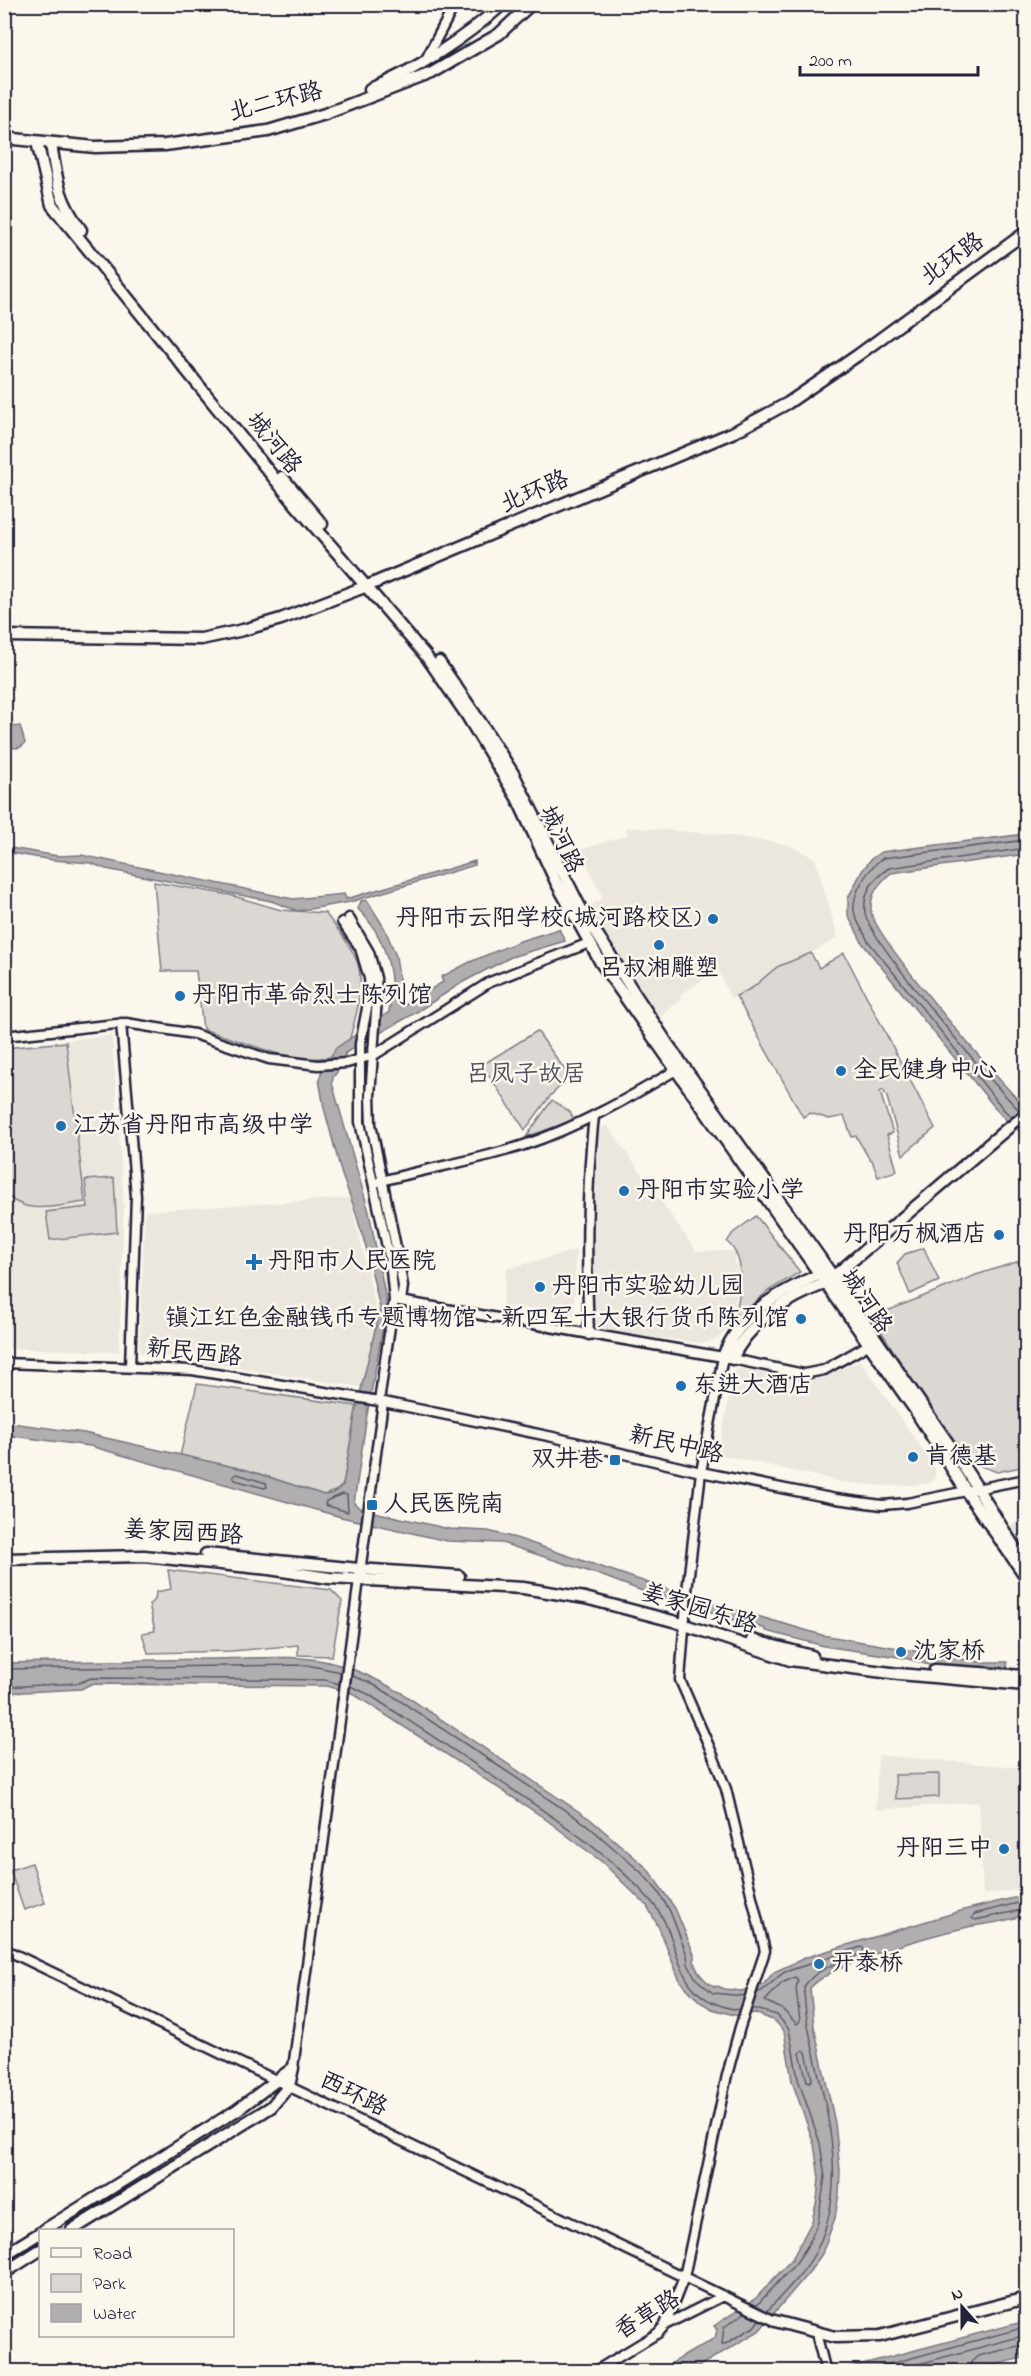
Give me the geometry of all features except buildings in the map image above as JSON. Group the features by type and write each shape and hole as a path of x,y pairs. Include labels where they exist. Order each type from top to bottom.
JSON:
{"main road":[{"name":"北二环路","path":"4,132 94,141 164,138 237,131 324,108 379,86 480,25 503,4"},
{"name":"北二环路","path":"4,138 94,147 165,145 268,131 325,114 432,73 500,34 531,4"},
{"name":"城河路","path":"36,142 52,205 296,505 421,640 451,678 528,801 581,909 605,948 826,1278 868,1345 915,1410 966,1491 1026,1577"},
{"name":"城河路","path":"51,144 58,186 67,211 426,656 466,714 517,798 556,882 601,963 978,1489 1026,1564"},
{"name":"北环路","path":"4,636 201,639 281,619 369,585 734,432 788,403 858,355 1026,231"},
{"path":"727,1358 728,1343 748,1318 775,1296 826,1278 1009,1127"},
{"name":"姜家园西路","path":"4,1553 157,1550 359,1575"},
{"name":"姜家园西路","path":"4,1559 144,1556 359,1575"},
{"name":"姜家园东路","path":"359,1575 541,1584 639,1605 799,1654 899,1668 1026,1676"},
{"name":"姜家园东路","path":"684,1618 790,1660 899,1674 1026,1685"},
{"path":"47,2229 237,2110 278,2081 292,2068"},
{"path":"74,2229 271,2107 289,2086 292,2068"},
{"path":"4,2255 39,2234"},
{"path":"4,2272 39,2251"},
{"path":"775,2321 835,2337 880,2336 1026,2298"}],"street":[{"path":"426,59 454,4"},
{"path":"292,2068 369,1502 379,1401 398,1300 377,1183 371,1124 376,988 372,963 363,938 345,920 360,948 369,978 370,993 360,1046 360,1122 377,1183"},
{"path":"4,1036 121,1023 194,1034 269,1059 322,1065 347,1064 372,1056 490,982 589,944"},
{"path":"121,1023 136,1196 130,1367"},
{"path":"377,1183 525,1145 594,1116 676,1070"},
{"path":"1009,1127 1026,1113"},
{"path":"589,1335 588,1222 590,1149 594,1116"},
{"path":"398,1300 727,1358 804,1374 824,1370 868,1345"},
{"path":"665,2325 684,2277 727,2075 765,1951 726,1789 680,1680 684,1618 701,1472 727,1358"},
{"name":"新民西路","path":"4,1363 192,1370 379,1401"},
{"name":"新民中路","path":"379,1401 552,1437 701,1472 836,1499 882,1504 907,1503 1026,1479"},
{"name":"西环路","path":"4,1948 775,2321"},
{"path":"123,2181 130,2194"},
{"name":"香草路","path":"594,2372 658,2333 665,2325 723,2296"},
{"path":"816,2333 825,2369"}],"shaded area":[{"name":"丹阳市云阳学校(城河路校区)","path":"626,827 717,834 786,844 815,858 838,938 800,959 777,967 752,988 731,999 719,972 715,972 680,995 681,999 656,1020 586,908 603,898 580,850 627,835"},
{"name":"江苏省丹阳市高级中学","path":"112,1035 124,1206 119,1352 5,1348 4,1047"},
{"name":"丹阳市实验小学","path":"607,1125 696,1251 736,1251 734,1264 739,1266 735,1310 730,1325 719,1338 705,1343 592,1331 597,1131"},
{"name":"丹阳市人民医院","path":"350,1198 377,1312 361,1387 139,1353 145,1211"},
{"name":"丹阳市实验幼儿园","path":"576,1250 574,1316 502,1305 507,1269"},
{"path":"860,1361 935,1467 935,1477 928,1484 883,1486 842,1482 718,1454 734,1372 739,1369 816,1377"},
{"path":"1026,1515 1026,1558 1006,1528"},
{"name":"丹阳三中","path":"878,1755 1026,1768 1026,1888 983,1895 979,1802 876,1810"}],"green space":[{"path":"154,882 230,895 281,910 325,913 349,946 359,968 359,1001 345,1056 308,1059 275,1053 203,1029 196,971 162,971"},
{"name":"全民健身中心","path":"811,953 819,968 844,953 935,1128 903,1155 887,1097 883,1090 880,1092 893,1133 887,1135 897,1171 878,1177 872,1160 856,1136 852,1137 844,1116 829,1119 810,1113 803,1117 736,996 752,988 777,967"},
{"name":"吕凤子故居","path":"537,1031 570,1077 551,1095 525,1130 482,1065"},
{"path":"66,1042 85,1202 42,1208 21,1205 5,1192 5,1048"},
{"path":"552,1100 570,1112 574,1120 526,1137"},
{"path":"114,1178 117,1232 50,1240 46,1212 88,1207 85,1180"},
{"path":"756,1216 800,1272 768,1291 734,1323 741,1280 738,1259 727,1242 733,1233"},
{"path":"924,1248 939,1281 910,1294 897,1263 905,1254"},
{"path":"1026,1259 1026,1466 997,1472 967,1461 953,1445 872,1317 976,1275"},
{"path":"197,1384 357,1406 343,1485 338,1490 324,1495 247,1470 180,1456"},
{"path":"168,1570 331,1590 342,1601 332,1656 298,1655 298,1645 232,1651 148,1653 142,1633 155,1631 149,1604 155,1600 156,1592 171,1589"},
{"path":"939,1774 939,1797 896,1799 895,1775"},
{"path":"32,1863 45,1903 24,1910 10,1870"}],"water":[{"path":"20,726 25,743 18,748 5,746 5,728"},
{"path":"1026,834 1026,854 891,873 876,890 872,899 871,911 877,926 915,978 967,1042 1026,1108 1026,1137 1001,1115 863,944 848,915 848,898 862,871 871,859 881,852"},
{"path":"4,847 58,856 81,855 293,899 344,894 346,899 475,861 475,865 350,902 298,911 271,901 106,869 91,863 53,860 5,852"},
{"path":"367,900 385,929 396,956 403,1006 443,982 441,977 520,941 559,929 565,941 511,957 463,982 415,1013 345,1053 342,1066 333,1077 332,1083 369,1212 387,1305 354,1503 361,1509 449,1529 488,1531 516,1538 675,1592 822,1635 980,1662 1007,1662 1008,1671 929,1665 905,1658 824,1646 766,1631 766,1629 753,1625 752,1627 502,1543 447,1541 341,1517 90,1446 5,1435 5,1422 84,1433 247,1470 324,1495 332,1494 343,1485 355,1415 380,1308 366,1247 342,1175 324,1108 319,1079 336,1048 389,1012 391,984 387,957 375,931 358,909 361,901"},
{"path":"273,1657 321,1661 353,1669 369,1676 400,1692 590,1819 647,1868 675,1908 694,1954 697,1969 703,1978 716,1987 741,1991 763,1985 774,1972 807,1957 964,1910 1026,1895 1026,1914 1005,1921 952,1931 884,1951 839,1969 810,1988 814,2026 835,2123 840,2170 839,2194 835,2218 822,2254 759,2331 691,2371 658,2371 715,2338 717,2330 714,2326 756,2298 792,2259 812,2221 819,2178 814,2144 792,2081 784,2031 775,2021 755,2013 738,2016 712,2009 700,2002 680,1981 659,1928 647,1906 602,1862 540,1815 352,1693 326,1686 91,1684 81,1689 5,1693 4,1663"},
{"path":"1026,2321 1026,2357 972,2371 836,2371"}],"place":[{"name":"丹阳市云阳学校(城河路校区)","path":"713,919"},
{"name":"吕叔湘雕塑","path":"659,945"},
{"name":"丹阳市革命烈士陈列馆","path":"180,996"},
{"name":"全民健身中心","path":"841,1071"},
{"name":"江苏省丹阳市高级中学","path":"61,1126"},
{"name":"丹阳市实验小学","path":"624,1191"},
{"name":"丹阳万枫酒店","path":"999,1235"},
{"name":"丹阳市人民医院","path":"254,1262"},
{"name":"丹阳市实验幼儿园","path":"540,1287"},
{"name":"镇江红色金融钱币专题博物馆、新四军十大银行货币陈列馆","path":"801,1319"},
{"name":"东进大酒店","path":"681,1386"},
{"name":"肯德基","path":"913,1457"},
{"name":"双井巷","path":"615,1460"},
{"name":"人民医院南","path":"372,1505"},
{"name":"沈家桥","path":"901,1652"},
{"name":"丹阳三中","path":"1004,1849"},
{"name":"开泰桥","path":"819,1964"}]}
